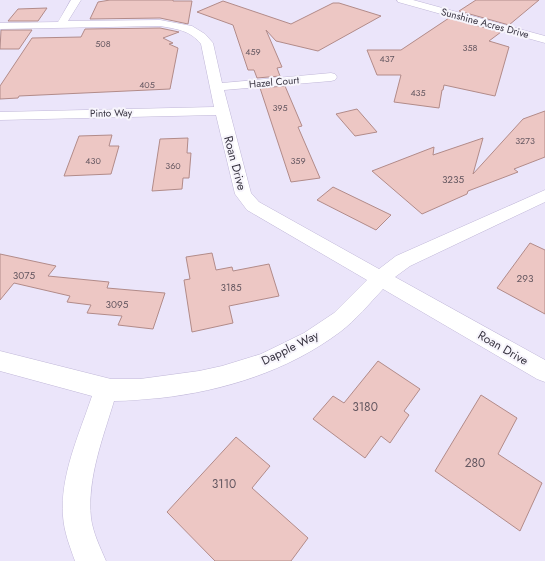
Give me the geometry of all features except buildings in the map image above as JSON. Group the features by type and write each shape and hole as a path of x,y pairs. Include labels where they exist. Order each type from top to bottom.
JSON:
{"street":[{"path":"61,25 76,0"},
{"name":"Sunshine Acres Drive","path":"402,0 545,40"},
{"name":"Roan Drive","path":"0,26 160,23 188,28 201,36 207,43 243,194 253,206 545,372"},
{"path":"531,36 540,28"},
{"name":"Hazel Court","path":"217,87 331,77"},
{"name":"Pinto Way","path":"0,116 222,110"},
{"name":"Dapple Way","path":"0,361 106,389 132,390 170,387 239,371 275,358 309,341 332,326 362,300 392,269 403,261 545,195"},
{"path":"91,561 84,547 77,517 78,491 83,463 106,389"}]}
